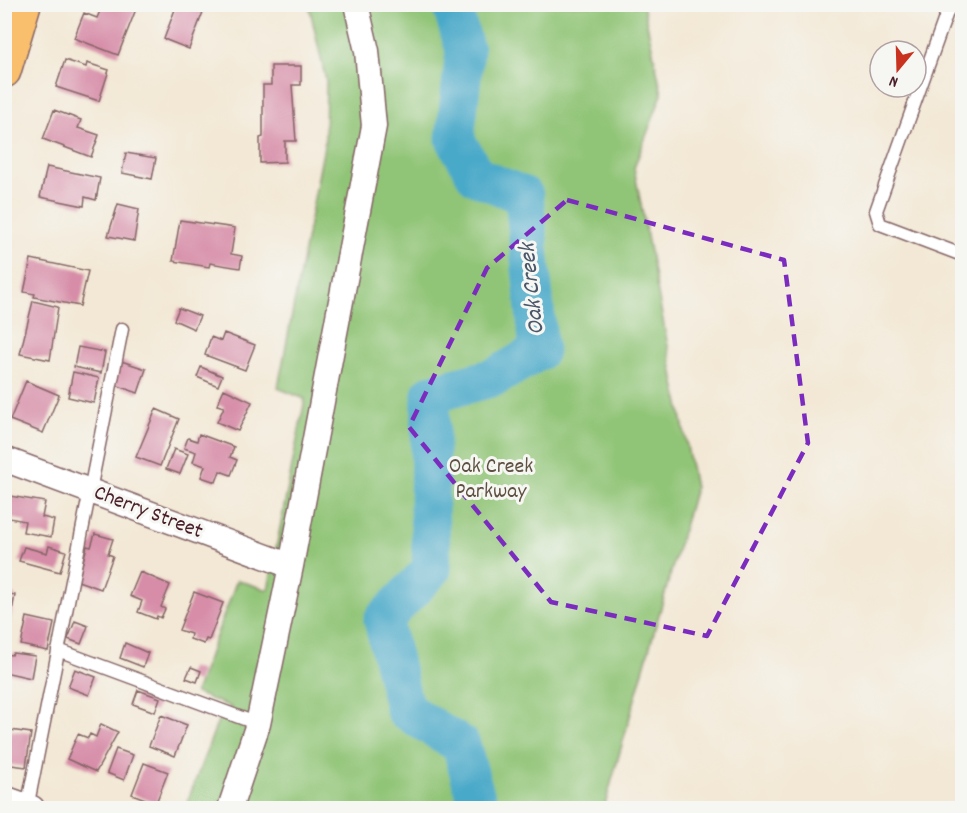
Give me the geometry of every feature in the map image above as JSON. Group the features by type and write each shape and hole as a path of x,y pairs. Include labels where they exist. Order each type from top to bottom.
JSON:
{"main road":[{"path":"4,18 6,4"},
{"path":"4,71 24,4"}],"street":[{"path":"230,808 258,724 291,566 374,126 367,51 356,4"},
{"name":"Cherry Street","path":"4,459 291,566"},
{"path":"4,798 29,808"}],"lane":[{"path":"950,4 876,211 880,224 963,255"},
{"path":"29,808 88,490 122,329"},
{"path":"58,650 258,724"}],"highlighted area":[{"path":"567,200 784,260 808,443 707,636 551,602 409,427 487,268"}],"green space":[{"name":"Oak Creek Parkway","path":"309,5 643,5 662,94 634,168 695,488 604,808 185,808 219,718 231,707 195,693 237,580 268,590 305,399 278,388 325,141 326,81"}],"building":[{"path":"103,4 138,4 118,55 74,38 84,13 97,18"},
{"path":"177,4 203,12 189,49 164,39"},
{"path":"65,60 86,67 87,63 109,70 99,101 56,87"},
{"path":"271,66 301,66 301,85 292,85 296,141 285,141 285,162 260,163 260,138 263,137 263,85 271,85"},
{"path":"54,110 81,120 78,128 99,135 91,157 43,139"},
{"path":"126,153 156,158 152,179 122,173"},
{"path":"47,167 100,178 96,200 85,197 84,206 40,197"},
{"path":"118,204 139,209 134,241 108,236"},
{"path":"180,220 235,228 231,254 242,256 240,268 210,263 209,267 173,261"},
{"path":"31,259 88,271 80,306 34,297 35,294 24,292"},
{"path":"33,301 58,307 50,360 20,354"},
{"path":"179,308 200,316 194,329 174,320"},
{"path":"224,333 255,345 245,370 205,355 211,337 221,341"},
{"path":"78,347 105,352 101,373 74,367"},
{"path":"121,361 146,369 138,393 113,384"},
{"path":"201,367 222,376 218,386 197,377"},
{"path":"73,372 99,378 94,403 68,397"},
{"path":"26,381 59,395 43,433 10,420"},
{"path":"224,389 252,402 238,431 217,422 224,407 217,405"},
{"path":"156,409 179,419 160,466 136,457"},
{"path":"199,434 234,447 230,457 237,460 231,475 220,471 216,482 201,477 205,466 193,462 196,452 184,448 188,438 197,441"},
{"path":"174,449 188,454 180,474 166,469"},
{"path":"4,495 45,502 42,517 54,520 51,537 23,532 25,521 4,517"},
{"path":"95,534 113,539 108,554 113,556 101,589 78,581 87,546 91,547"},
{"path":"49,546 66,551 60,572 19,561 24,547 47,553"},
{"path":"140,572 170,585 161,607 165,609 161,618 157,616 156,619 138,612 142,601 130,596"},
{"path":"194,592 223,603 209,640 206,639 204,644 190,639 191,634 179,630"},
{"path":"4,593 15,595 9,627 4,627"},
{"path":"27,617 54,623 48,651 21,645"},
{"path":"75,621 88,626 81,644 68,639"},
{"path":"125,643 148,653 143,667 120,658"},
{"path":"13,653 35,656 31,678 4,672 4,654 12,655"},
{"path":"191,667 201,671 197,682 186,678"},
{"path":"75,669 96,677 89,695 68,687"},
{"path":"138,690 160,698 155,712 133,704"},
{"path":"161,715 187,725 175,756 149,746"},
{"path":"101,724 118,732 96,772 67,759 78,734 88,738 90,734 96,737"},
{"path":"10,730 31,733 26,767 4,764"},
{"path":"116,749 133,755 124,780 107,773"},
{"path":"144,763 168,772 156,803 132,794"}],"waterway":[{"name":"Oak Creek","path":"451,4 465,50 455,139 476,176 524,196 539,351 495,377 431,394 429,508 432,569 383,620 405,710 461,745 479,808"}]}
